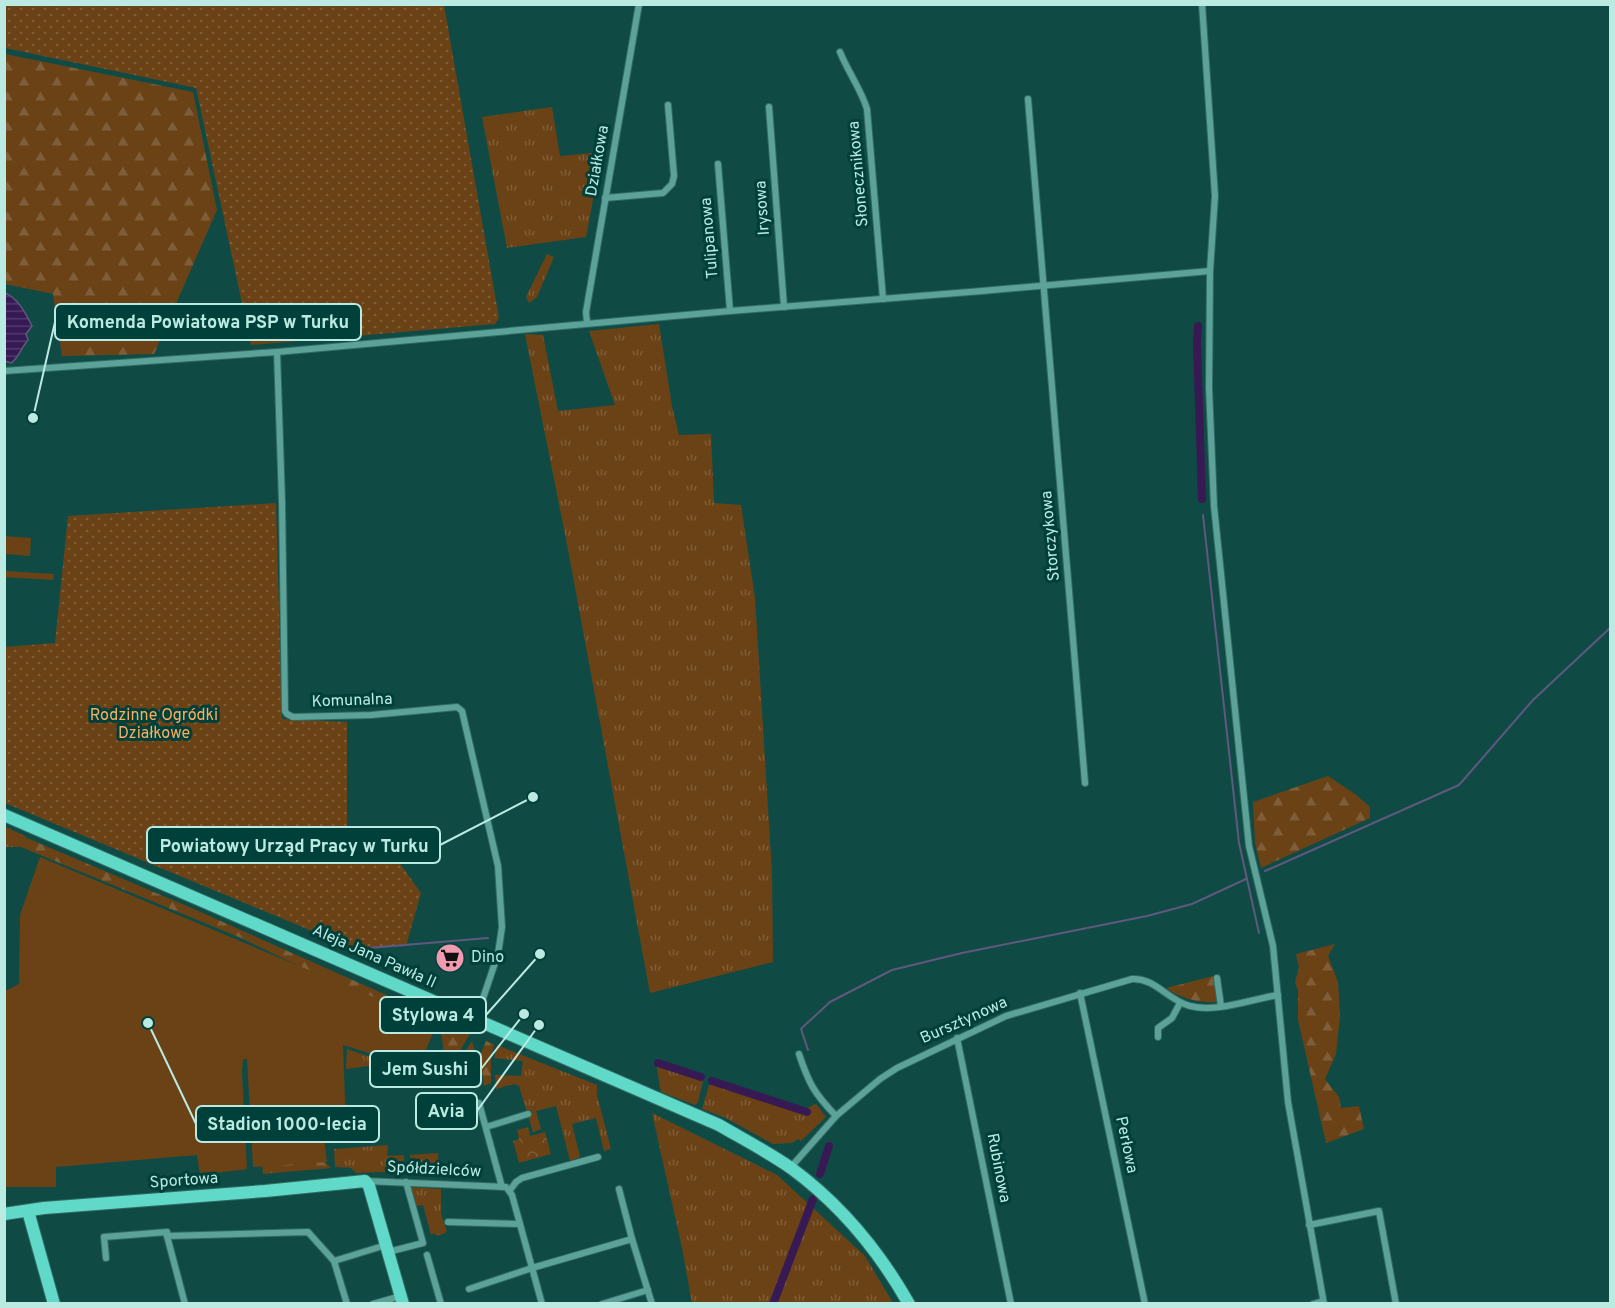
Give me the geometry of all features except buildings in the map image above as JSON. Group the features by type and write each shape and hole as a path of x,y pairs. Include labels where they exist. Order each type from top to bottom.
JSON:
{"main road":[{"name":"Aleja Jana Pawła II","path":"4,815 711,1122 790,1168 835,1206 858,1230 896,1281 909,1304"},
{"name":"Sportowa","path":"4,1214 365,1181"},
{"path":"365,1181 369,1186 402,1300"},
{"path":"28,1211 54,1304"}],"street":[{"name":"Działkowa","path":"587,323 586,312 639,4"},
{"path":"1202,4 1215,196 1210,271 1209,388 1215,518 1249,846 1273,946 1288,1102 1324,1302 1313,1304"},
{"name":"Słonecznikowa","path":"840,52 849,74 861,92 867,109 883,299"},
{"name":"Storczykowa","path":"1028,99 1085,783"},
{"path":"605,198 663,193 672,184 674,176 668,105"},
{"name":"Irysowa","path":"769,107 784,307"},
{"name":"Tulipanowa","path":"718,164 730,310"},
{"path":"4,371 277,352 730,310 1210,271"},
{"name":"Komunalna","path":"277,352 285,711 293,717 371,715 457,708 462,711 498,866 502,927 498,954 476,1020"},
{"path":"1217,978 1221,1006"},
{"name":"Bursztynowa","path":"790,1168 836,1116 890,1073 957,1038 1006,1016 1132,979 1143,979 1154,983 1180,1003 1205,1008 1278,994"},
{"name":"Perłowa","path":"1080,993 1145,1304"},
{"path":"1158,1037 1158,1028 1173,1018 1180,1003"},
{"name":"Rubinowa","path":"957,1038 1011,1304"},
{"path":"799,1053 807,1080 813,1091 836,1116"},
{"name":"Spółdzielców","path":"479,1103 502,1187"},
{"path":"486,1127 528,1114"},
{"path":"542,1304 510,1190 522,1178 598,1157"},
{"name":"Spółdzielców","path":"365,1181 502,1187 510,1190"},
{"path":"334,1261 423,1243 406,1182"},
{"path":"619,1189 652,1304"},
{"path":"1309,1225 1379,1212 1396,1304"},
{"path":"448,1222 520,1224"},
{"path":"106,1258 104,1237 167,1232 185,1304"},
{"path":"168,1239 308,1232 334,1261 347,1304"},
{"path":"469,1289 632,1239"},
{"path":"427,1255 441,1304"},
{"path":"602,1304 648,1290"},
{"path":"373,1304 402,1300"}],"green space":[{"path":"5,4 444,5 499,318 495,324 251,345 196,88 5,48"},
{"path":"5,54 193,92 217,210 154,354 62,356 53,294 5,284"},
{"path":"552,107 560,156 602,152 586,237 507,248 482,117"},
{"path":"547,254 554,257 537,297 529,303 526,297"},
{"path":"659,324 679,435 711,434 714,503 741,505 755,598 772,873 773,962 650,993 567,544 525,334 543,335 558,411 615,405 589,331"},
{"name":"Rodzinne Ogródki Działkowe","path":"276,503 282,719 347,722 347,843 396,858 421,893 406,946 355,949 5,803 5,647 55,643 68,516"},
{"path":"4,536 31,538 30,556 5,554"},
{"path":"4,571 54,574 53,580 5,577"},
{"path":"1328,776 1370,807 1370,818 1261,868 1255,843 1253,802"},
{"path":"4,826 27,838 21,847 5,847"},
{"path":"27,838 196,910 431,1015 432,1022 303,968 241,938 21,847"},
{"path":"40,857 437,1024 418,1068 343,1045 346,1128 324,1136 327,1162 253,1167 247,1059 243,1059 247,1169 200,1175 197,1155 56,1167 56,1187 5,1187 5,991 19,984 20,915"},
{"path":"1335,944 1328,956 1338,982 1340,1016 1336,1054 1325,1079 1339,1097 1341,1108 1359,1106 1364,1129 1326,1143 1298,1020 1298,990 1295,982 1299,968 1296,954"},
{"path":"1214,976 1218,1002 1190,1000 1166,988"},
{"path":"438,1018 471,1032 444,1078 443,1044"},
{"path":"472,1041 476,1065 459,1071 455,1078 446,1082"},
{"path":"486,1041 494,1044 491,1057 491,1083 484,1086 480,1056"},
{"path":"497,1045 597,1085 597,1095 611,1149 604,1151 596,1118 572,1124 580,1157 570,1161 556,1106 536,1111 541,1129 533,1132 519,1086 514,1084 496,1089 495,1075 521,1076 523,1061 494,1058"},
{"path":"347,1049 370,1057 382,1064 346,1069"},
{"path":"656,1063 703,1081 698,1102 695,1105 661,1092"},
{"path":"710,1082 799,1108 807,1108 816,1104 826,1117 801,1141 798,1139 792,1143 773,1144 724,1117 702,1109"},
{"path":"652,1113 777,1175 865,1256 893,1303 692,1303"},
{"path":"528,1127 530,1136 545,1132 551,1154 519,1163 513,1141 519,1139 517,1130"},
{"path":"388,1145 387,1156 404,1155 404,1171 356,1173 351,1168 335,1167 334,1149"},
{"path":"438,1153 439,1171 411,1170 410,1155"},
{"path":"320,1158 331,1168 263,1174 262,1164"},
{"path":"411,1187 441,1189 441,1214 447,1232 437,1236 434,1233 431,1235 423,1205 416,1206"}],"shaded area":[{"path":"5,293 18,302 32,326 26,334 28,340 11,363 5,361"}],"waterway":[{"path":"1198,326 1202,499"},
{"path":"1203,515 1239,843 1259,933"},
{"path":"1265,871 1459,785 1533,700 1610,628"},
{"path":"808,1050 801,1029 804,1026 830,1002 892,970 962,953 1147,916 1192,904 1246,879"},
{"path":"357,949 488,938"},
{"path":"658,1063 701,1077"},
{"path":"712,1081 807,1112"},
{"path":"820,1174 829,1146"},
{"path":"773,1304 813,1199"}],"place":[{"name":"Komenda Powiatowa PSP w Turku","path":"33,418"},
{"name":"Powiatowy Urząd Pracy w Turku","path":"533,797"},
{"name":"Stylowa 4","path":"540,954"},
{"name":"Dino","path":"450,958"},
{"name":"Jem Sushi","path":"524,1014"},
{"name":"Stadion 1000-lecia","path":"148,1023"},
{"name":"Avia","path":"539,1025"}]}
